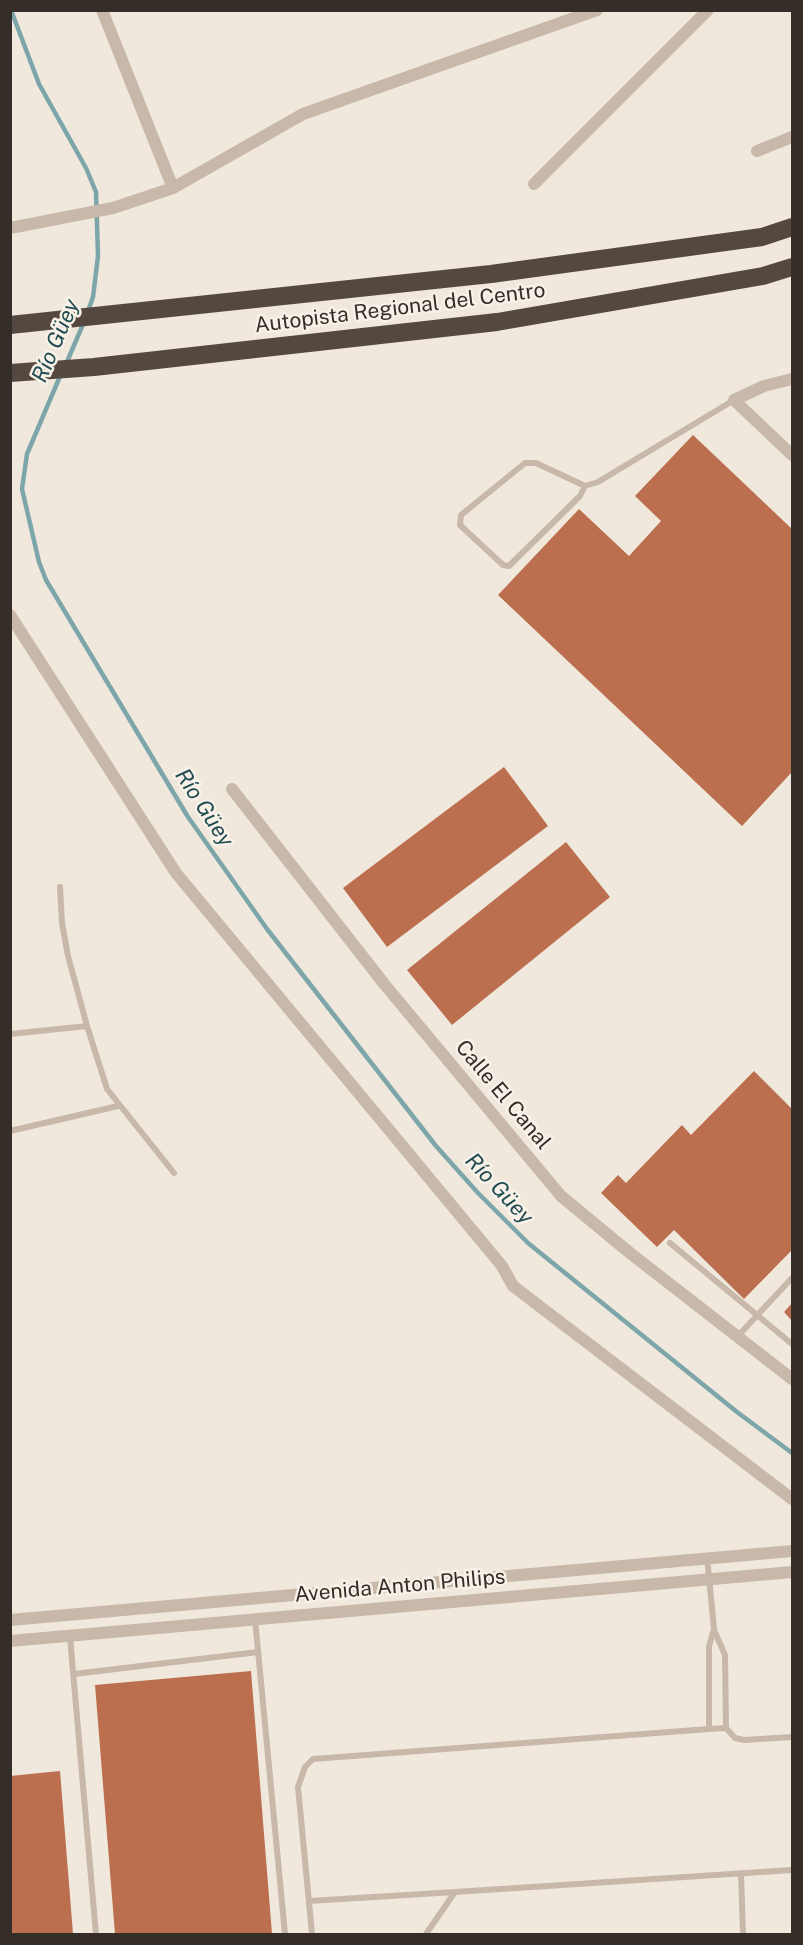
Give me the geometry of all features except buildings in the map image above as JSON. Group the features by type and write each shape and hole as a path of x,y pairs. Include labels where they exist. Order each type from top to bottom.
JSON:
{"highway":[{"name":"Autopista Regional del Centro","path":"16,324 502,273 762,237 792,227"},
{"name":"Autopista Regional del Centro","path":"10,373 94,367 497,322 763,276 792,267"}],"street":[{"path":"102,10 173,188"},
{"path":"10,228 113,208 173,188 303,114 597,10"},
{"path":"534,184 708,10"},
{"path":"757,151 792,137"},
{"path":"792,379 764,386 734,400 792,455"},
{"path":"10,615 176,873 502,1266 513,1286 792,1498"},
{"name":"Calle El Canal","path":"232,789 385,985 561,1196 737,1338 792,1379"},
{"name":"Avenida Anton Philips","path":"10,1620 792,1551"},
{"name":"Avenida Anton Philips","path":"10,1641 792,1572"}],"lane":[{"path":"585,486 580,496 509,566 503,565 460,525 461,515 514,469 525,463 536,463 585,486 598,482 734,400"},
{"path":"60,887 62,923 68,956 99,1072 118,1106 174,1173"},
{"path":"10,1034 87,1026"},
{"path":"10,1131 118,1106"},
{"path":"670,1243 755,1316 792,1344"},
{"path":"737,1338 792,1278"},
{"path":"707,1557 714,1629 725,1655 726,1728 735,1738 744,1740 792,1737"},
{"path":"255,1618 285,1935"},
{"path":"709,1729 709,1646 714,1629"},
{"path":"70,1637 96,1935"},
{"path":"74,1674 258,1652"},
{"path":"312,1935 298,1787 305,1767 313,1759 726,1728"},
{"path":"309,1902 792,1870"},
{"path":"741,1874 743,1935"},
{"path":"426,1935 455,1892"}],"waterway":[{"name":"Río Güey","path":"11,10 39,84 86,168 96,192 98,256 93,297 88,311"},
{"name":"Río Güey","path":"66,364 84,322"},
{"name":"Río Güey","path":"61,374 27,454 22,489 39,562 46,580 188,817 267,929 436,1146 478,1193 528,1243 737,1412 792,1453"}]}
